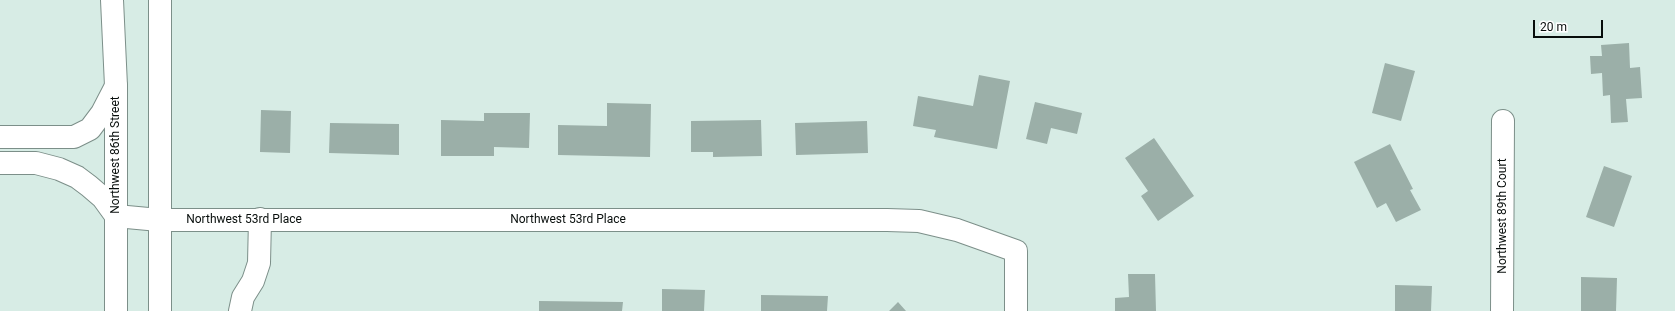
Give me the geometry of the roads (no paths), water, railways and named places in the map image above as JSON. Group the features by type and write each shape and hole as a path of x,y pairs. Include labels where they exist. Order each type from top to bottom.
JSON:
{"street":[{"name":"Northwest 86th Street","path":"112,0 116,86 116,311"},
{"path":"160,0 160,311"},
{"path":"0,137 74,137 90,129 102,113 116,86"},
{"name":"Northwest 89th Court","path":"1502,311 1503,121"},
{"path":"0,163 36,163 59,169 77,177 103,198 116,216"},
{"name":"Northwest 53rd Place","path":"116,216 159,220 919,221 957,230 1016,251 1016,311"},
{"path":"240,311 243,298 253,281 259,263 260,219"}]}
